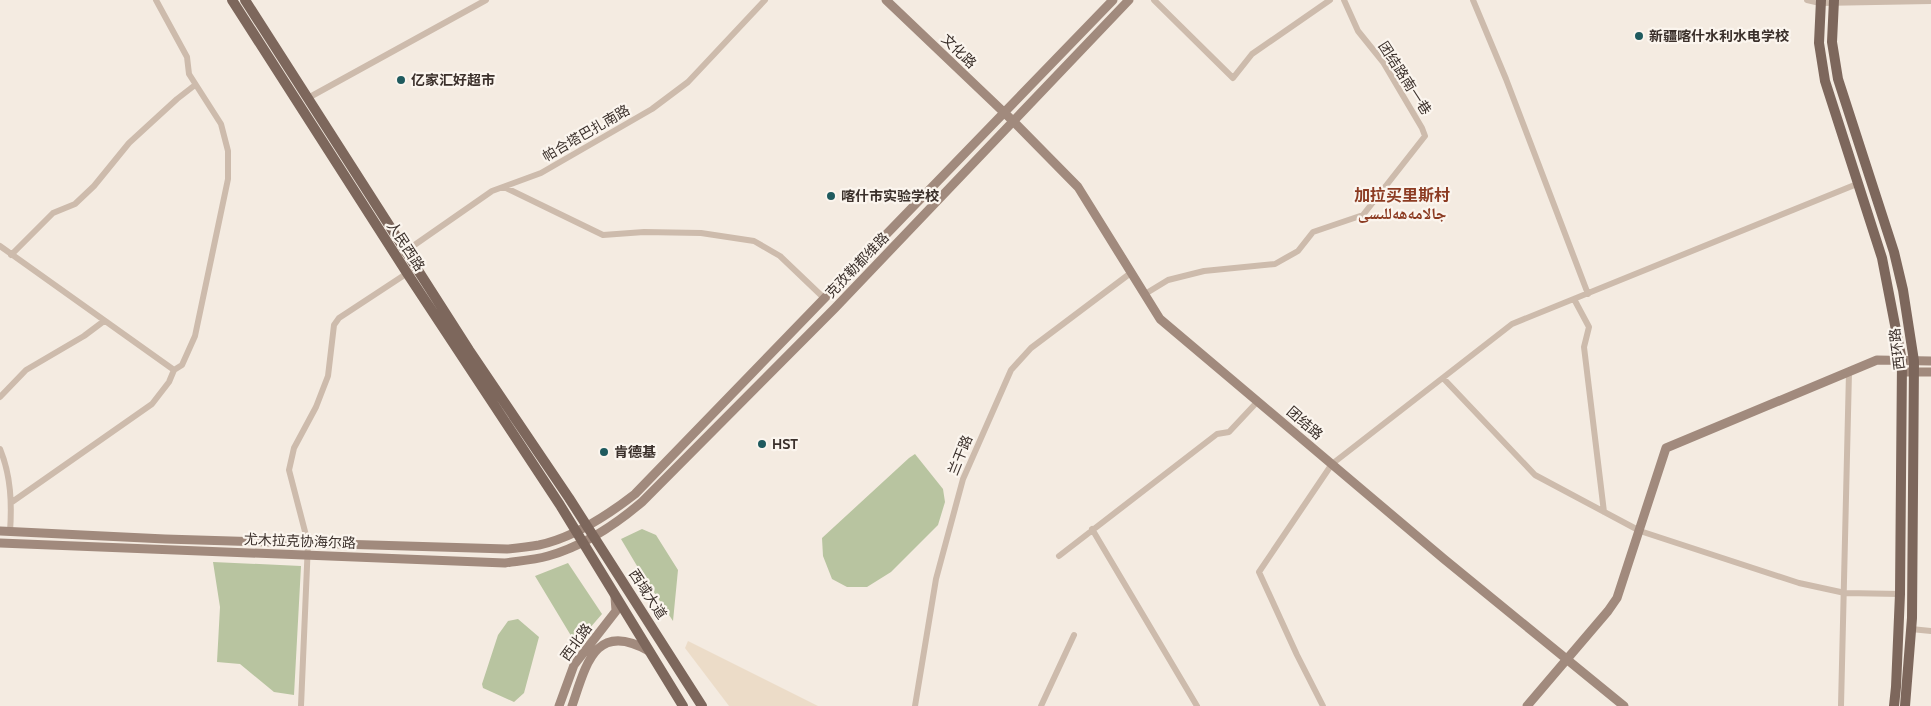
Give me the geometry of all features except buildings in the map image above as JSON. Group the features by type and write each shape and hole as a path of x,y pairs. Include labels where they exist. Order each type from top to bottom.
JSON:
{"main road":[{"name":"人民西路","path":"232,0 401,254 560,505"},
{"name":"人民西路","path":"245,0 308,98 401,254"},
{"name":"文化路","path":"886,0 1013,121"},
{"name":"克孜勒都维路","path":"587,525 612,512 636,494 826,299 1003,112 1114,0"},
{"name":"克孜勒都维路","path":"594,536 618,522 642,502 835,308 1130,0"},
{"name":"西环路","path":"1820,1 1819,43 1825,81 1882,258 1902,360 1900,594 1894,706"},
{"name":"西环路","path":"1834,2 1832,42 1838,79 1894,252 1903,290 1914,361 1911,630 1904,706"},
{"name":"团结路","path":"1013,121 1078,187 1160,319 1444,559 1624,706"},
{"name":"人民西路","path":"412,271 469,350 570,498"},
{"path":"1527,706 1568,660 1617,598 1666,448 1877,360 1931,361"},
{"path":"1902,372 1931,372"},
{"name":"西域大道","path":"570,498 702,706"},
{"name":"西域大道","path":"560,505 574,531 683,706"},
{"name":"尤木拉克协海尔路","path":"0,531 507,549 539,545 587,525"},
{"name":"尤木拉克协海尔路","path":"0,543 506,563 546,557 565,551 594,536"},
{"name":"西北路","path":"559,706 574,665 616,611 615,597"},
{"name":"西北路","path":"572,706 586,665 603,645 612,641 622,640 636,644 649,651"}],"street":[{"path":"12,502 152,404 169,382 174,370 182,365 195,336 228,178 228,151 221,124 189,74 186,57 156,0"},
{"path":"308,98 486,0"},
{"name":"帕合塔巴扎南路","path":"401,254 492,191 541,173 652,109 688,82 765,0"},
{"path":"1154,0 1233,78 1252,54 1330,0"},
{"name":"团结路南一巷","path":"1145,294 1168,280 1204,271 1275,264 1298,251 1313,232 1363,215 1425,136 1384,62 1358,31 1344,0"},
{"path":"1473,0 1506,80 1588,294"},
{"path":"1807,0 1834,2 1931,1"},
{"path":"11,255 53,213 75,204 94,186 135,138 177,98 195,85"},
{"path":"1323,706 1296,655 1258,572 1332,464 1512,324 1858,184"},
{"path":"504,187 603,235 644,232 701,233 754,241 780,256 826,299"},
{"path":"0,246 174,370"},
{"path":"301,706 308,543 289,470 294,448 316,407 328,376 334,325 339,318 412,271"},
{"name":"兰干路","path":"915,706 936,579 962,479 1011,370 1031,348 1132,272"},
{"path":"1574,299 1589,327 1584,347 1604,512"},
{"path":"0,397 26,370 84,336 104,321"},
{"path":"1841,706 1849,372"},
{"path":"1443,378 1535,475 1640,531 1799,583 1845,593 1900,594"},
{"path":"1059,556 1218,434 1229,432 1258,401"},
{"path":"0,449 5,461 12,502 10,532"},
{"path":"1092,529 1197,706"},
{"path":"1911,630 1931,631"},
{"path":"1041,706 1074,635"}],"green space":[{"path":"915,454 943,489 945,502 938,525 891,572 867,587 847,587 832,579 823,556 822,538"},
{"path":"642,529 656,535 678,570 673,621 621,539"},
{"path":"213,562 301,566 294,695 274,692 240,664 217,662 220,607"},
{"path":"568,563 602,614 576,644 535,576"},
{"path":"518,619 539,637 524,693 514,702 483,688 482,684 498,635 508,621"}],"shaded area":[{"path":"688,641 818,706 729,706 685,648"}],"place":[{"name":"新疆喀什水利水电学校","path":"1639,36"},
{"name":"亿家汇好超市","path":"401,80"},
{"name":"喀什市实验学校","path":"831,196"},
{"name":"HST","path":"762,444"},
{"name":"肯德基","path":"604,452"}],"district":[{"name":"加拉买里斯村 جالامەھەللىسى","path":"1402,204"}]}
